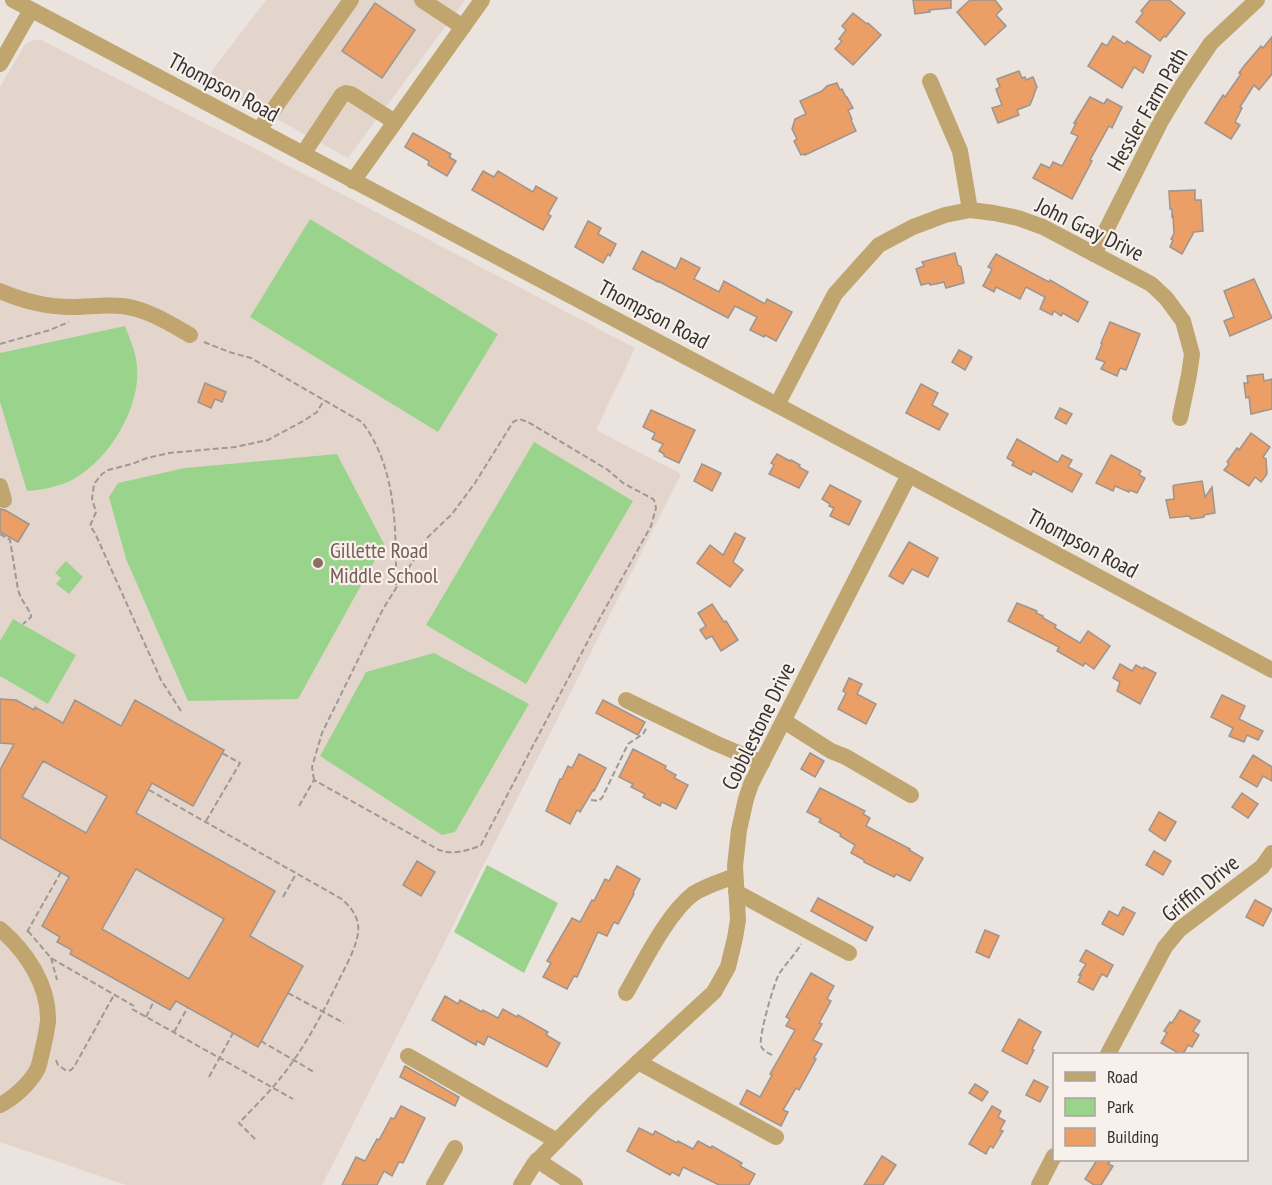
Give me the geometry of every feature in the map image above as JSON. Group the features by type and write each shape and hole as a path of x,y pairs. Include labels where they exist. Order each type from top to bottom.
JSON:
{"street":[{"name":"Thompson Road","path":"13,0 1272,670"},
{"path":"259,130 351,0"},
{"path":"422,0 463,27"},
{"path":"353,181 482,0"},
{"name":"Hessler Farm Path","path":"1094,254 1161,122 1182,86 1211,43 1257,0"},
{"path":"0,64 31,10"},
{"path":"930,81 960,151 970,210"},
{"path":"303,154 342,95 346,93 395,122"},
{"name":"John Gray Drive","path":"777,405 834,294 879,245 913,227 945,215 970,210 1018,218 1043,227 1151,284 1166,298 1183,321 1191,354 1180,418"},
{"path":"0,291 37,303 69,307 122,306 134,308 158,317 190,335"},
{"name":"Cobblestone Drive","path":"521,1185 537,1160 596,1101 714,992 728,968 738,920 735,866 739,830 746,799 783,721 909,475"},
{"path":"626,700 762,763"},
{"path":"783,721 831,751 846,757 911,795"},
{"name":"Griffin Drive","path":"1109,1053 1165,947 1180,929 1262,867 1272,853"},
{"path":"626,993 670,918 700,890 736,884 808,931 849,953"},
{"path":"0,929 26,957 39,981 46,1000 48,1020 38,1070 7,1102 0,1105"},
{"path":"408,1056 556,1141"},
{"path":"638,1062 776,1137"},
{"path":"434,1185 455,1148"},
{"path":"1039,1185 1053,1157"},
{"path":"537,1160 574,1185"}],"path":[{"path":"0,344 64,325 77,315 81,306"},
{"path":"190,335 229,352 251,358 362,422 374,438 385,465 396,529 396,588"},
{"path":"181,711 161,681 90,526 96,512 92,499 94,484 102,474 147,458 177,452 244,446 268,440 317,412 324,400"},
{"path":"299,806 314,780 312,767 322,733 377,620 428,537 452,514 475,483 515,420 519,418 528,422 601,465 623,483 649,496 655,502 655,514 651,525 481,845 452,853 439,850 314,780"},
{"path":"0,534 10,540 18,590 32,614 23,624"},
{"path":"591,800 598,801 602,798 628,744 643,734 654,714"},
{"path":"205,822 240,763 222,753"},
{"path":"148,790 348,904 357,921 358,932 345,969 312,1032 294,1060 239,1123 256,1140"},
{"path":"18,948 61,872"},
{"path":"283,897 296,874"},
{"path":"28,931 51,958 114,994 146,1017 293,1099"},
{"path":"771,1055 764,1050 760,1039 778,975 797,951 808,931"},
{"path":"51,958 57,982"},
{"path":"288,993 344,1023"},
{"path":"56,1055 57,1065 71,1071 114,994"},
{"path":"146,1017 154,1001"},
{"path":"174,1032 188,1007"},
{"path":"209,1077 233,1033"},
{"path":"261,1041 314,1072"}],"shaded area":[{"path":"266,0 465,0 348,158 205,80"},
{"name":"Gillette Road Middle School","path":"35,40 41,40 275,159 635,348 596,430 681,474 322,1185 126,1185 0,1142 0,87 24,46"}],"green space":[{"path":"310,219 498,334 438,432 250,317"},
{"path":"125,326 135,356 137,382 134,399 120,431 110,446 86,471 61,485 27,491 0,402 0,353"},
{"path":"534,442 633,501 526,684 426,625"},
{"path":"337,454 384,544 298,699 188,701 126,559 109,497 118,483 185,468"},
{"path":"66,561 83,577 69,594 56,584 61,578 55,573"},
{"path":"13,619 76,655 48,704 0,676 0,641"},
{"path":"434,653 529,704 455,832 442,835 320,756 366,672"},
{"path":"487,865 558,903 524,973 454,932"}],"building":[{"path":"913,0 951,0 951,8 915,14"},
{"path":"970,0 995,0 1002,9 996,15 1006,26 985,45 957,12"},
{"path":"1150,0 1169,0 1185,13 1166,37 1164,36 1160,41 1136,22"},
{"path":"375,3 415,30 382,78 342,51"},
{"path":"853,13 881,35 853,65 835,49 842,41 839,39 846,30 842,26"},
{"path":"1113,36 1125,44 1127,41 1151,56 1143,73 1134,67 1122,88 1088,66 1102,43 1107,46"},
{"path":"1272,37 1272,74 1259,90 1254,85 1240,107 1242,108 1235,122 1240,125 1231,139 1205,123 1223,95 1225,97 1241,74 1239,73 1244,66"},
{"path":"1019,71 1022,78 1025,77 1026,80 1033,77 1037,87 1030,105 1017,110 1019,115 998,123 992,108 1002,105 996,89 1000,87 997,79"},
{"path":"837,83 853,108 848,110 856,131 801,155 794,141 797,139 792,129 795,119 806,114 800,101"},
{"path":"1090,97 1104,104 1107,99 1122,107 1112,128 1109,126 1090,160 1092,161 1072,199 1033,178 1041,164 1050,168 1053,162 1062,166 1078,136 1071,133 1076,123 1074,123"},
{"path":"413,133 451,154 449,157 456,161 447,176 428,165 429,161 405,147"},
{"path":"483,171 494,177 498,171 533,192 536,186 557,198 548,214 551,216 543,230 472,190"},
{"path":"1195,190 1195,200 1201,200 1203,231 1194,232 1182,254 1170,247 1174,234 1169,191"},
{"path":"588,221 601,228 598,234 616,244 610,256 608,254 603,263 575,247"},
{"path":"642,251 676,269 681,258 700,268 694,279 719,292 724,281 765,304 767,299 792,312 776,341 765,335 764,337 750,330 757,317 735,306 728,318 633,269"},
{"path":"955,253 964,283 946,288 944,282 921,285 916,269 924,266 922,262"},
{"path":"996,254 1049,282 1050,280 1088,302 1078,322 1063,313 1061,316 1054,311 1052,315 1040,309 1045,297 1026,287 1020,299 996,287 994,292 983,286 992,269 988,267"},
{"path":"1254,279 1272,318 1230,336 1224,321 1234,317 1224,291"},
{"path":"1110,322 1140,334 1126,370 1120,368 1117,376 1101,369 1105,362 1096,359"},
{"path":"959,350 972,357 965,370 952,362"},
{"path":"1263,374 1264,381 1272,379 1272,409 1251,414 1244,383 1248,383 1247,376"},
{"path":"205,383 226,392 222,402 215,399 211,408 198,402"},
{"path":"921,384 938,393 932,405 948,414 939,430 906,413"},
{"path":"1060,408 1072,414 1066,424 1055,418"},
{"path":"651,410 695,430 679,463 659,451 663,444 652,439 655,433 643,427"},
{"path":"1251,433 1270,447 1263,457 1266,459 1267,474 1261,482 1255,477 1249,486 1224,470 1237,448 1239,450"},
{"path":"1017,439 1057,462 1062,455 1072,460 1068,467 1082,474 1072,492 1033,471 1031,475 1012,465 1014,462 1007,458"},
{"path":"777,454 800,465 799,467 808,472 799,488 769,474 774,465 771,463"},
{"path":"1111,455 1141,471 1139,475 1145,478 1137,493 1115,486 1113,491 1096,483"},
{"path":"702,464 721,473 712,491 694,481"},
{"path":"1202,481 1205,497 1212,487 1215,513 1191,519 1189,516 1170,518 1166,500 1174,499 1173,486"},
{"path":"830,485 861,501 849,525 830,516 834,508 822,499"},
{"path":"0,509 29,524 18,542 0,532"},
{"path":"735,533 745,538 733,562 743,570 730,587 697,563 710,545 723,555"},
{"path":"909,542 938,558 928,577 912,569 903,584 889,576"},
{"path":"1017,603 1037,611 1036,613 1056,625 1055,628 1080,643 1088,631 1110,646 1094,669 1085,663 1083,666 1057,651 1059,647 1008,621"},
{"path":"712,604 738,640 721,651 712,636 706,639 700,630 706,626 698,613"},
{"path":"1120,664 1132,671 1136,665 1156,673 1140,704 1117,691 1120,682 1113,678"},
{"path":"849,678 862,684 857,694 876,704 866,724 838,709 846,693 843,691"},
{"path":"1222,695 1245,706 1239,719 1263,731 1258,740 1247,735 1244,742 1229,736 1233,728 1211,717"},
{"path":"0,699 16,700 34,710 35,707 63,723 75,700 121,726 135,700 224,750 193,806 152,783 136,813 275,891 250,936 303,966 258,1047 176,1001 170,1010 70,954 72,950 57,942 60,937 42,926 69,877 0,838 0,770 14,744 0,743","holes":["43,761 107,796 86,833 22,797","136,869 224,919 189,979 102,929"]},
{"path":"603,700 645,722 638,735 596,713"},
{"path":"633,749 666,766 665,769 676,775 674,778 688,785 676,809 662,802 660,806 643,797 645,794 631,787 633,784 619,777"},
{"path":"810,753 824,761 815,777 801,769"},
{"path":"579,754 606,768 594,791 580,812 577,810 570,824 546,811 560,779 568,766 572,768"},
{"path":"1253,755 1272,767 1272,781 1263,776 1257,787 1240,777"},
{"path":"820,788 865,811 863,814 870,818 866,826 923,858 910,881 896,874 894,877 864,862 851,853 855,845 819,822 821,819 807,812"},
{"path":"1242,793 1258,804 1248,818 1232,807"},
{"path":"1159,812 1176,822 1165,841 1149,830"},
{"path":"1154,851 1171,861 1163,875 1146,865"},
{"path":"417,861 435,872 421,896 403,885"},
{"path":"617,866 640,879 618,924 614,922 607,936 598,932 577,977 574,976 567,989 543,977 551,963 547,961 572,918 580,922 605,879 609,881"},
{"path":"818,898 873,927 866,941 811,911"},
{"path":"1255,900 1272,909 1263,926 1246,917"},
{"path":"1123,907 1135,913 1123,935 1102,924 1109,911 1118,916"},
{"path":"985,930 999,936 989,958 976,952"},
{"path":"1086,950 1113,965 1107,977 1102,974 1093,990 1078,982 1081,975 1079,975 1086,964 1080,961"},
{"path":"811,973 834,986 827,999 831,1001 813,1040 822,1044 799,1090 796,1088 783,1110 788,1112 781,1126 740,1104 747,1090 760,1097 772,1075 770,1074 795,1030 786,1026 790,1019 786,1017"},
{"path":"445,996 458,1004 460,1000 498,1018 503,1009 548,1032 546,1035 560,1043 547,1067 488,1036 484,1045 477,1041 476,1045 432,1020"},
{"path":"1180,1010 1200,1021 1193,1031 1199,1035 1192,1047 1188,1045 1184,1053 1178,1053 1161,1043 1167,1033 1164,1031 1170,1022 1172,1023"},
{"path":"1019,1019 1041,1032 1027,1064 1002,1051"},
{"path":"405,1066 459,1097 455,1106 400,1077"},
{"path":"1034,1080 1048,1087 1040,1102 1026,1095"},
{"path":"975,1084 988,1092 982,1101 969,1093"},
{"path":"401,1106 425,1118 403,1163 399,1162 392,1176 384,1171 377,1185 342,1185 356,1157 365,1161 377,1139 379,1140 391,1118 394,1119"},
{"path":"992,1106 1001,1111 998,1117 1005,1121 1000,1130 1003,1131 993,1148 990,1146 986,1154 969,1144"},
{"path":"639,1128 653,1135 655,1131 693,1149 698,1141 711,1148 712,1146 742,1163 740,1166 755,1174 749,1185 719,1185 683,1167 679,1176 672,1172 670,1175 627,1151"},
{"path":"882,1156 896,1165 883,1185 864,1185"},
{"path":"1096,1161 1110,1161 1108,1164 1113,1166 1101,1185 1094,1185 1085,1179"}],"place":[{"name":"Gillette Road Middle School","path":"318,563"}]}
